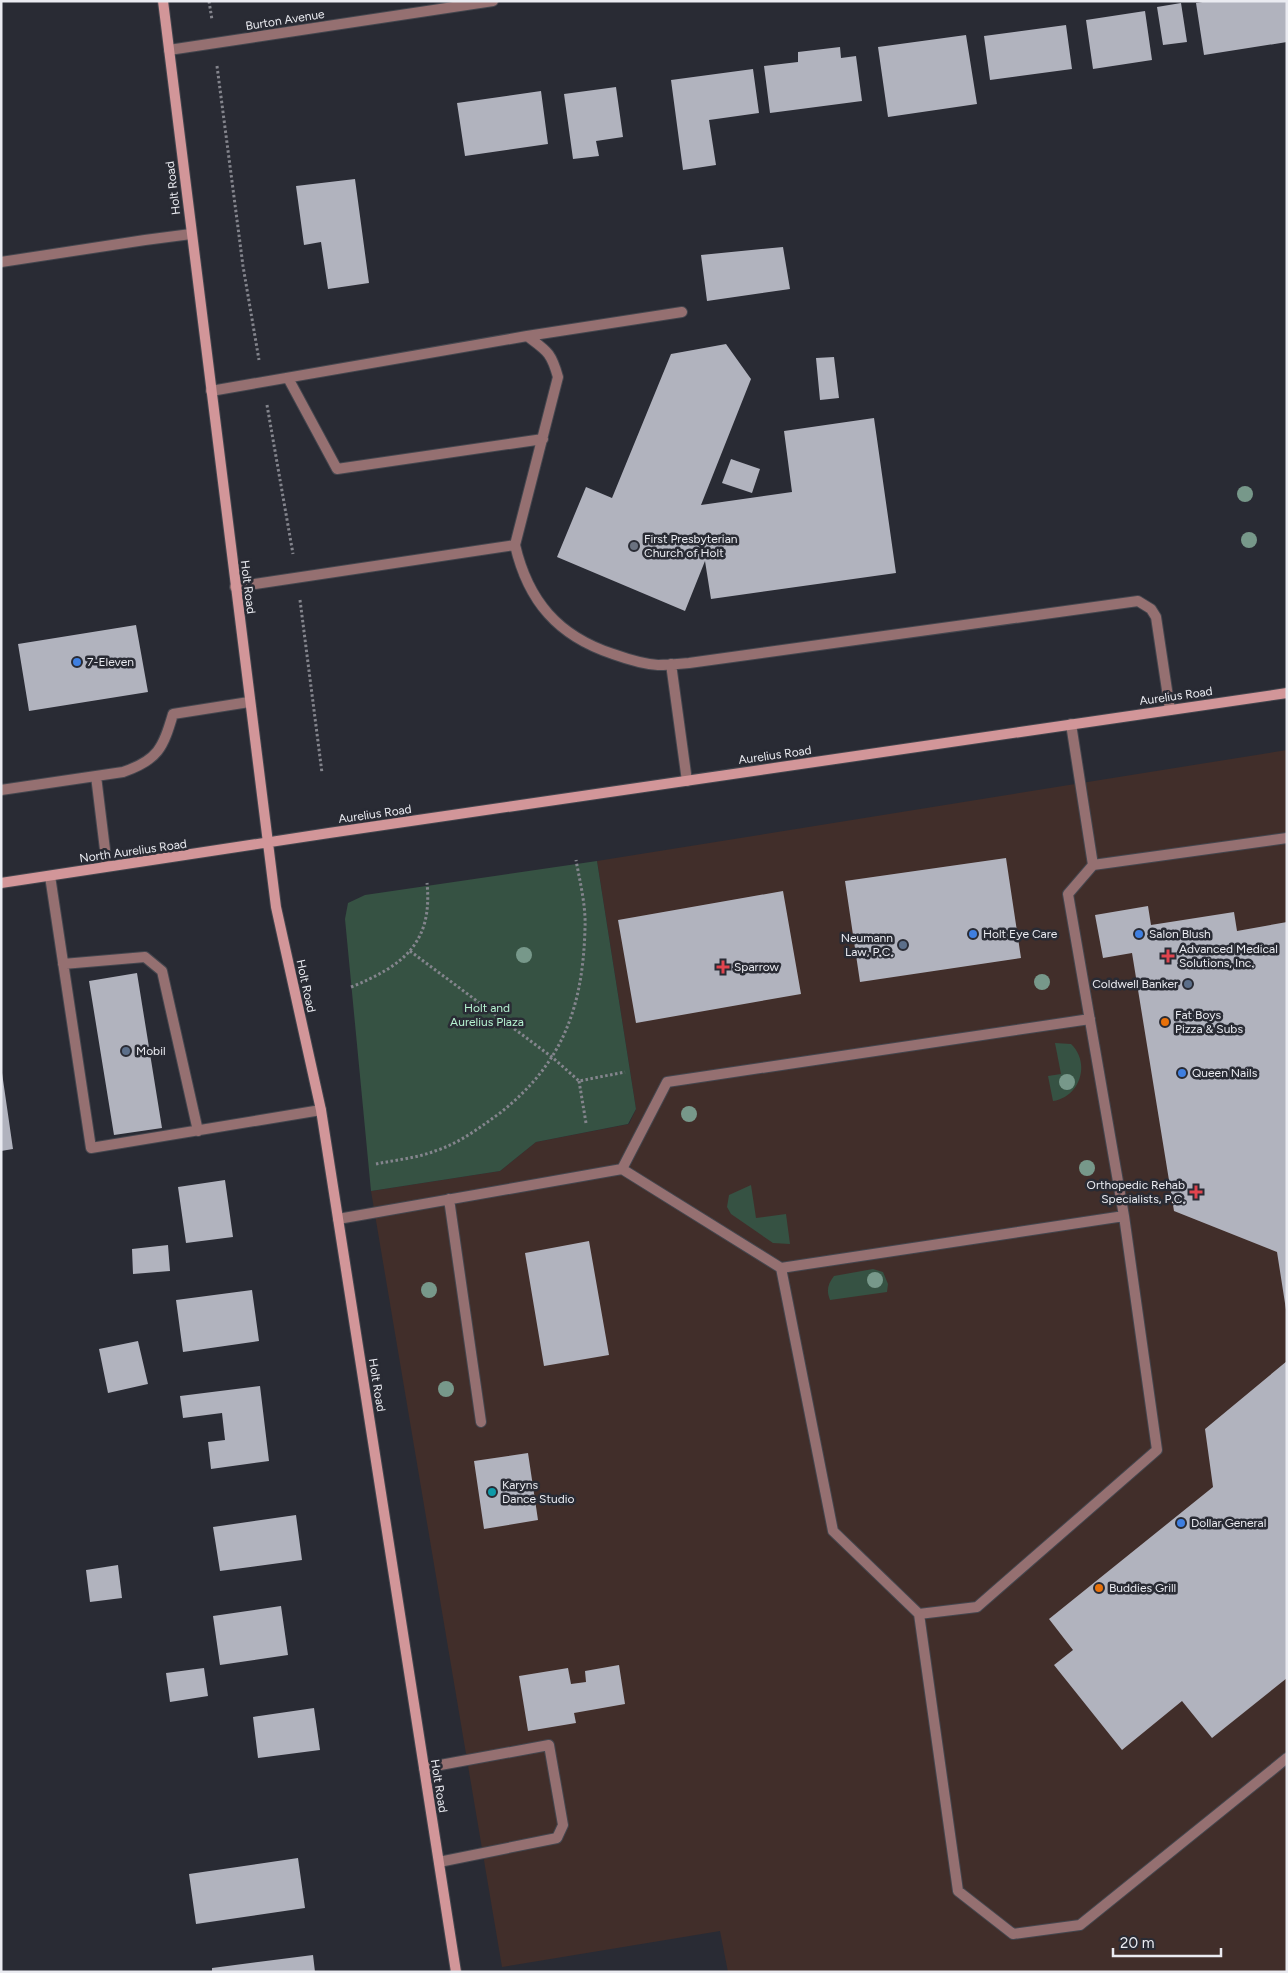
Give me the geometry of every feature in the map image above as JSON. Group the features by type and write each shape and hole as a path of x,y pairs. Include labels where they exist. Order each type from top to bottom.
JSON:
{"main road":[{"name":"Holt Road","path":"163,1 276,907 321,1110 456,1972"},
{"name":"Aurelius Road","path":"268,842 1287,693"},
{"name":"North Aurelius Road","path":"1,883 268,842"}],"street":[{"name":"Burton Avenue","path":"169,50 493,1"},
{"path":"1,262 191,234"},
{"path":"211,392 527,336 682,312"},
{"path":"527,336 548,351 558,377 515,545 520,566 539,603 555,622 581,641 633,661 658,665 688,663 1138,602 1151,609 1156,617 1170,710"},
{"path":"288,378 337,469 543,439"},
{"path":"235,587 515,545"},
{"path":"671,664 687,780"},
{"path":"1,790 123,772 140,766 152,759 162,746 173,714 249,702"},
{"path":"1071,724 1093,865"},
{"path":"96,776 107,866"},
{"path":"919,1614 976,1606 1157,1450 1124,1216 1068,894 1093,865 1287,838"},
{"path":"50,876 91,1148 321,1110"},
{"path":"64,964 145,957 162,971 198,1130"},
{"path":"622,1170 667,1082 1090,1020"},
{"path":"338,1219 622,1170 781,1268 1124,1216"},
{"path":"449,1200 481,1422"},
{"path":"781,1268 833,1531 919,1614 958,1891 1013,1934 1080,1925 1287,1758"},
{"path":"424,1768 549,1746 562,1825 557,1838 439,1862"}],"path":[{"path":"376,1164 434,1152 472,1134 512,1103 544,1069 552,1057 564,1037 580,987 585,926 576,860"},
{"path":"351,987 372,978 401,960 417,942 426,921 429,904 426,883"},
{"path":"410,951 552,1057 579,1081 586,1124"},
{"path":"579,1081 625,1072"}],"shaded area":[{"path":"1287,750 1287,1972 728,1972 720,1931 502,1967 371,1191 500,1171 536,1142 629,1124 636,1109 597,861"}],"green space":[{"name":"Holt and Aurelius Plaza","path":"597,861 636,1109 628,1124 536,1142 500,1171 371,1191 345,919 348,903 365,895"},
{"path":"1055,1043 1071,1044 1077,1052 1081,1069 1080,1078 1070,1093 1053,1101 1048,1076 1061,1074"},
{"path":"751,1185 756,1218 786,1214 790,1244 773,1243 731,1214 727,1207 729,1195"},
{"path":"873,1269 883,1272 888,1284 887,1292 830,1300 828,1287 834,1276"}],"building":[{"path":"1209,1 1287,1 1287,42 1204,55 1196,3"},
{"path":"1181,3 1187,42 1163,45 1157,7"},
{"path":"1145,11 1152,60 1093,69 1086,20"},
{"path":"1066,25 1072,69 990,80 984,36"},
{"path":"966,35 977,104 888,117 878,47"},
{"path":"840,47 841,58 856,56 862,101 770,113 764,66 798,62 798,52"},
{"path":"753,69 759,113 709,120 716,165 683,170 671,80"},
{"path":"616,87 623,137 596,141 599,156 573,159 564,94"},
{"path":"541,91 548,144 465,156 457,103"},
{"path":"355,179 369,283 328,289 321,242 304,245 296,186"},
{"path":"783,247 790,289 707,301 701,255"},
{"path":"726,344 751,379 701,505 792,492 784,431 874,418 896,573 711,599 705,561 685,611 557,557 586,487 612,498 671,354"},
{"path":"834,357 839,398 820,400 816,358"},
{"path":"731,459 760,469 752,493 722,483"},
{"path":"136,625 148,692 29,711 18,644"},
{"path":"1006,858 1021,958 860,982 845,881"},
{"path":"783,891 801,994 636,1023 618,920"},
{"path":"1148,906 1151,925 1234,912 1237,931 1287,922 1287,1316 1277,1252 1174,1211 1132,953 1103,958 1095,915"},
{"path":"137,973 162,1128 114,1135 89,981"},
{"path":"1,1066 13,1149 1,1151"},
{"path":"225,1180 233,1237 186,1243 178,1187"},
{"path":"589,1241 609,1355 544,1366 525,1253"},
{"path":"168,1245 170,1271 133,1274 132,1249"},
{"path":"252,1290 259,1341 183,1352 176,1300"},
{"path":"138,1341 148,1384 108,1393 99,1349"},
{"path":"1287,1361 1287,1678 1212,1738 1182,1701 1122,1750 1054,1665 1073,1650 1049,1619 1213,1487 1205,1429"},
{"path":"260,1386 269,1461 211,1469 208,1442 225,1440 222,1413 183,1418 180,1396"},
{"path":"528,1453 538,1520 484,1529 474,1461"},
{"path":"296,1515 302,1560 220,1571 213,1527"},
{"path":"118,1565 122,1598 90,1602 86,1570"},
{"path":"281,1606 288,1655 220,1665 213,1616"},
{"path":"619,1665 625,1704 574,1713 576,1723 528,1731 519,1676 568,1668 571,1684 586,1682 585,1671"},
{"path":"204,1668 208,1696 170,1702 166,1673"},
{"path":"314,1708 320,1750 258,1758 253,1717"},
{"path":"298,1858 305,1908 196,1924 189,1874"},
{"path":"313,1955 315,1972 212,1972 212,1968"}],"place":[{"name":"First Presbyterian Church of Holt","path":"634,546"},
{"name":"7-Eleven","path":"77,662"},
{"name":"Holt Eye Care","path":"973,934"},
{"name":"Salon Blush","path":"1139,934"},
{"name":"Neumann Law, P.C.","path":"903,945"},
{"name":"Advanced Medical Solutions, Inc.","path":"1168,956"},
{"name":"Sparrow","path":"723,967"},
{"name":"Coldwell Banker","path":"1188,984"},
{"name":"Fat Boys Pizza & Subs","path":"1165,1022"},
{"name":"Mobil","path":"126,1051"},
{"name":"Queen Nails","path":"1182,1073"},
{"name":"Orthopedic Rehab Specialists, P.C.","path":"1196,1192"},
{"name":"Karyns Dance Studio","path":"492,1492"},
{"name":"Dollar General","path":"1181,1523"},
{"name":"Buddies Grill","path":"1099,1588"}]}
